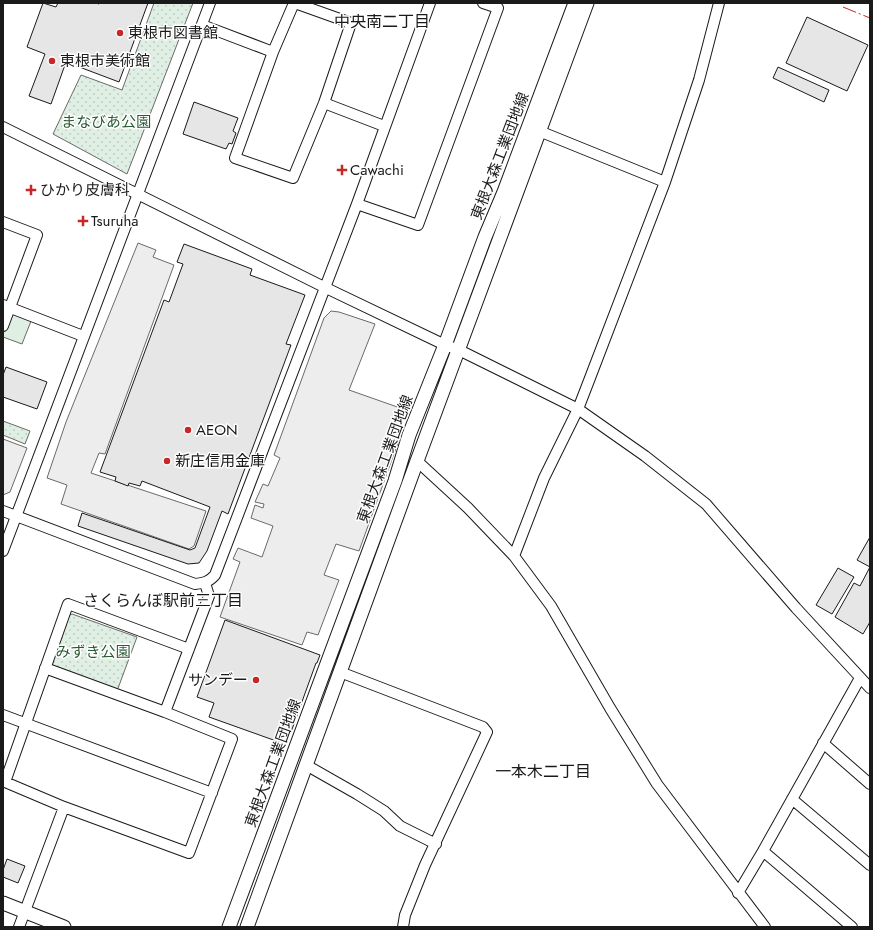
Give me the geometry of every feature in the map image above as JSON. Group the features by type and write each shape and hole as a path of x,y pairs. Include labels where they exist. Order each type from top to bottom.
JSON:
{"main road":[{"name":"東根大森工業団地線","path":"229,927 395,481 409,435 445,345 485,237 504,192 575,3"},
{"name":"東根大森工業団地線","path":"247,927 417,461 587,3"},
{"path":"3,903 64,927"}],"street":[{"path":"3,551 210,3"},
{"path":"294,3 351,23 324,102 293,178 235,158 273,52 294,3"},
{"path":"3,511 196,584 205,583 215,576 324,287 357,204 384,126 430,3"},
{"path":"357,204 418,226 498,8 483,3"},
{"path":"514,556 544,478 578,408 665,182 699,80 719,3"},
{"path":"202,25 273,52"},
{"path":"324,102 384,126"},
{"path":"3,127 324,287 578,408 645,456 706,504 796,608 870,688"},
{"path":"539,131 665,182"},
{"path":"3,222 37,235 6,306 3,326"},
{"path":"6,306 84,336"},
{"path":"417,461 468,508 514,556 551,606 610,708 657,784 764,927"},
{"path":"165,712 209,596 205,583"},
{"path":"46,668 165,712 232,739 190,853 4,782 68,604 189,649"},
{"path":"340,672 483,727 487,732 414,891 403,927"},
{"path":"738,893 860,678"},
{"path":"3,715 212,793"},
{"path":"822,743 870,784"},
{"path":"306,765 384,811 400,826 436,844"},
{"path":"792,799 870,865"},
{"path":"19,927 64,806"},
{"path":"763,851 852,927"}],"green space":[{"name":"まなびあ公園","path":"154,3 193,3 127,174 53,134 81,75 122,90"},
{"path":"10,307 33,316 22,344 3,337 3,326"},
{"path":"3,421 30,431 25,444 3,435"},
{"name":"みずき公園","path":"72,614 137,637 117,691 51,667 50,661 66,617"}],"shaded area":[{"path":"138,243 156,250 153,257 174,265 105,454 99,453 91,473 206,511 194,546 189,549 61,504 67,485 47,478 66,422"},
{"path":"331,311 339,312 375,324 349,390 406,410 398,432 400,437 359,551 336,544 324,575 339,580 318,635 307,632 302,645 220,617 240,562 233,559 238,548 262,557 273,526 251,518 255,505 263,508 264,504 255,502 263,484 268,486 280,458 274,455 324,318"},
{"path":"3,439 27,448 10,492 3,495"}],"building":[{"path":"43,3 56,7 58,3 148,3 119,82 66,62 51,104 29,96 45,54 27,47"},
{"path":"807,17 868,45 847,91 786,63"},
{"path":"778,67 829,90 824,102 773,78"},
{"path":"194,102 238,118 233,131 236,133 232,144 229,143 226,149 183,134"},
{"name":"AEON","path":"184,244 252,269 250,275 305,295 286,344 291,345 228,514 222,511 207,551 199,563 188,564 78,526 82,513 190,550 195,548 210,507 142,481 140,486 129,483 128,486 115,481 116,477 100,472 164,300 169,302 183,264 177,262"},
{"path":"6,367 47,382 37,409 3,397 3,375"},
{"path":"870,537 870,567 857,560"},
{"path":"870,567 870,622 863,634 835,617 854,583 860,586"},
{"path":"838,568 854,577 832,614 816,605"},
{"name":"サンデー","path":"225,620 320,655 291,732 287,731 286,734 282,733 279,742 209,717 214,703 197,697"},
{"path":"7,859 25,866 18,883 3,877 3,870"}],"power":[{"path":"843,7 870,18"}],"place":[{"name":"東根市図書館","path":"120,33"},
{"name":"東根市美術館","path":"52,61"},
{"name":"Cawachi","path":"342,170"},
{"name":"ひかり皮膚科","path":"31,190"},
{"name":"Tsuruha","path":"83,221"},
{"name":"AEON","path":"188,430"},
{"name":"新庄信用金庫","path":"167,461"},
{"name":"サンデー","path":"256,680"}],"district":[{"name":"中央南二丁目","path":"382,21"},
{"name":"さくらんぼ駅前三丁目","path":"163,600"},
{"name":"一本木二丁目","path":"543,771"}]}
